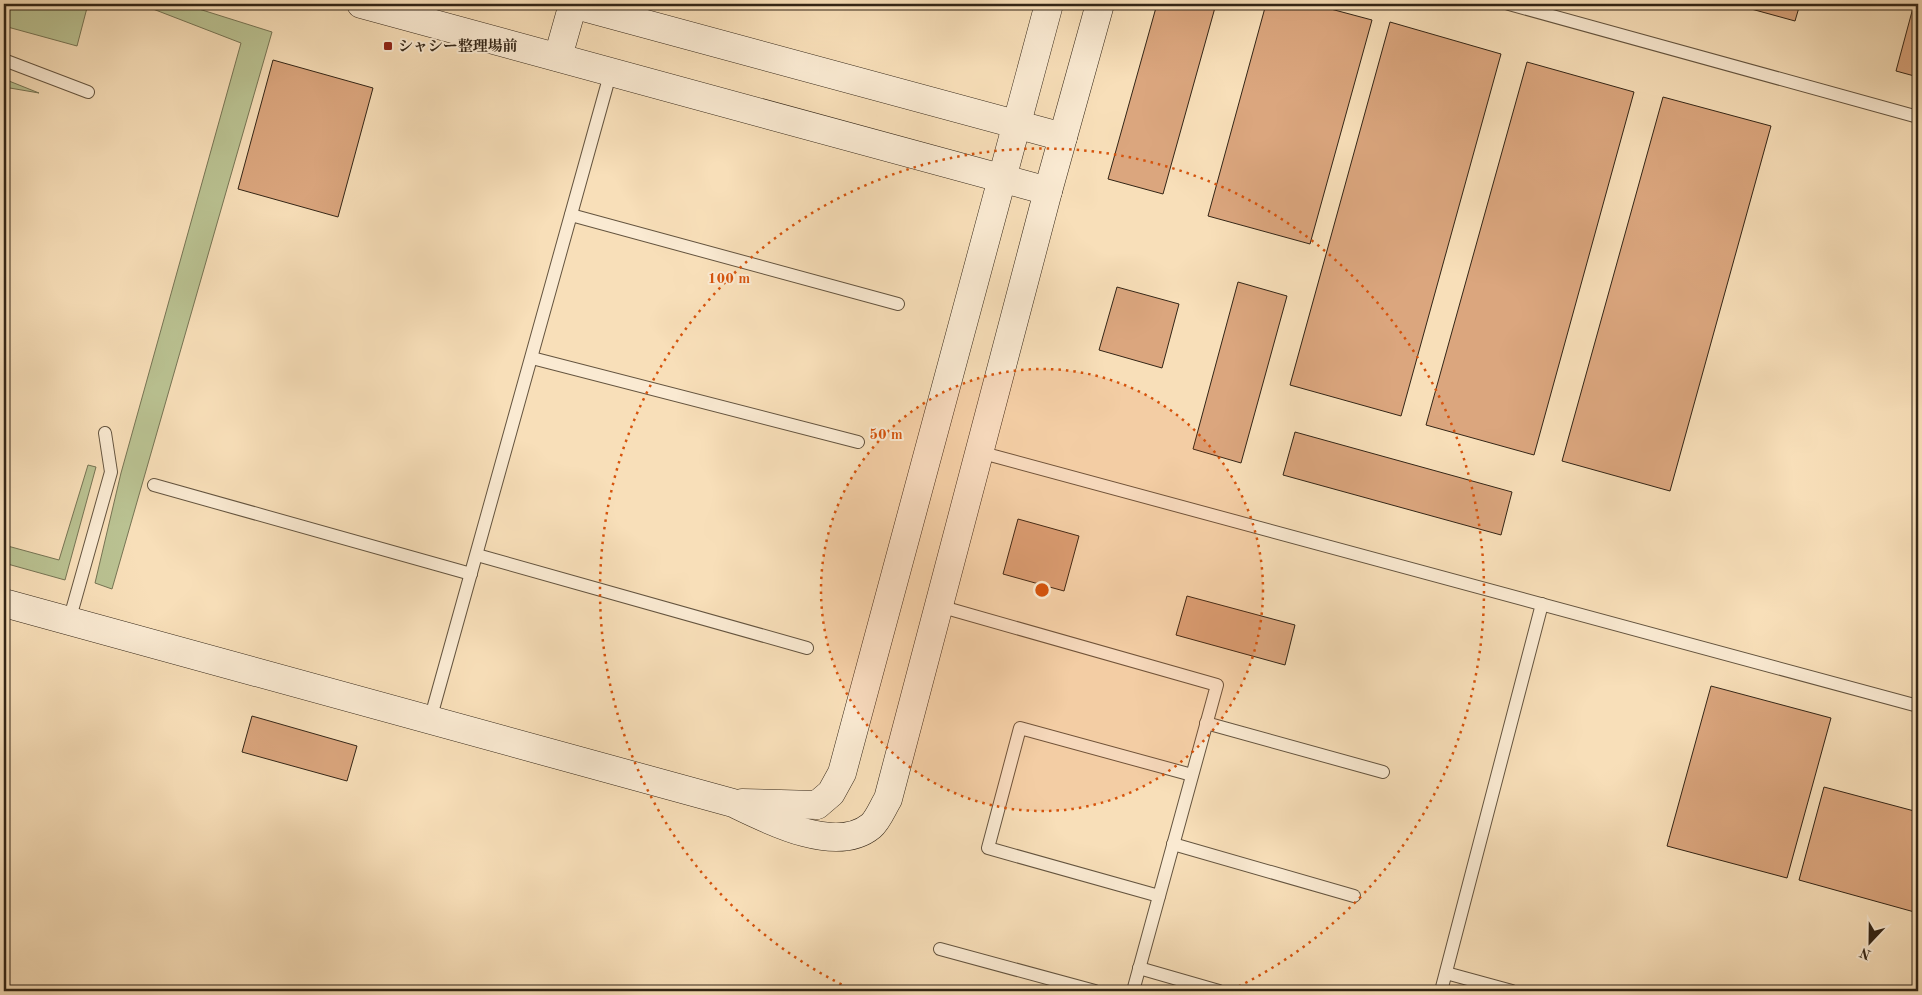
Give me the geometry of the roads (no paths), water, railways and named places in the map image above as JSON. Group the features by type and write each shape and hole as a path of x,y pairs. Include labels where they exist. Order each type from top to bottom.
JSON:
{"street":[{"path":"361,4 1048,191"},
{"path":"558,57 573,4 1063,137"},
{"path":"733,803 817,805 831,794 842,774 1049,4"},
{"path":"4,603 733,803 777,824 818,836 849,836 872,825 888,799 1048,191 1100,4"}],"lane":[{"path":"1508,4 1918,117"},
{"path":"4,60 88,92"},
{"path":"430,720 611,71"},
{"path":"572,215 898,304"},
{"path":"532,358 858,442"},
{"path":"69,621 111,472 105,433"},
{"path":"979,452 1918,706"},
{"path":"154,485 471,574"},
{"path":"476,556 807,648"},
{"path":"1441,991 1542,604"},
{"path":"939,606 1217,685 1133,991"},
{"path":"1206,723 1383,772"},
{"path":"1159,896 988,848 1020,728 1192,775"},
{"path":"1173,844 1354,896"},
{"path":"940,949 1095,991"},
{"path":"1139,968 1220,991"},
{"path":"1446,974 1512,991"}],"place":[{"name":"シャシー整理場前","path":"388,46"}]}
